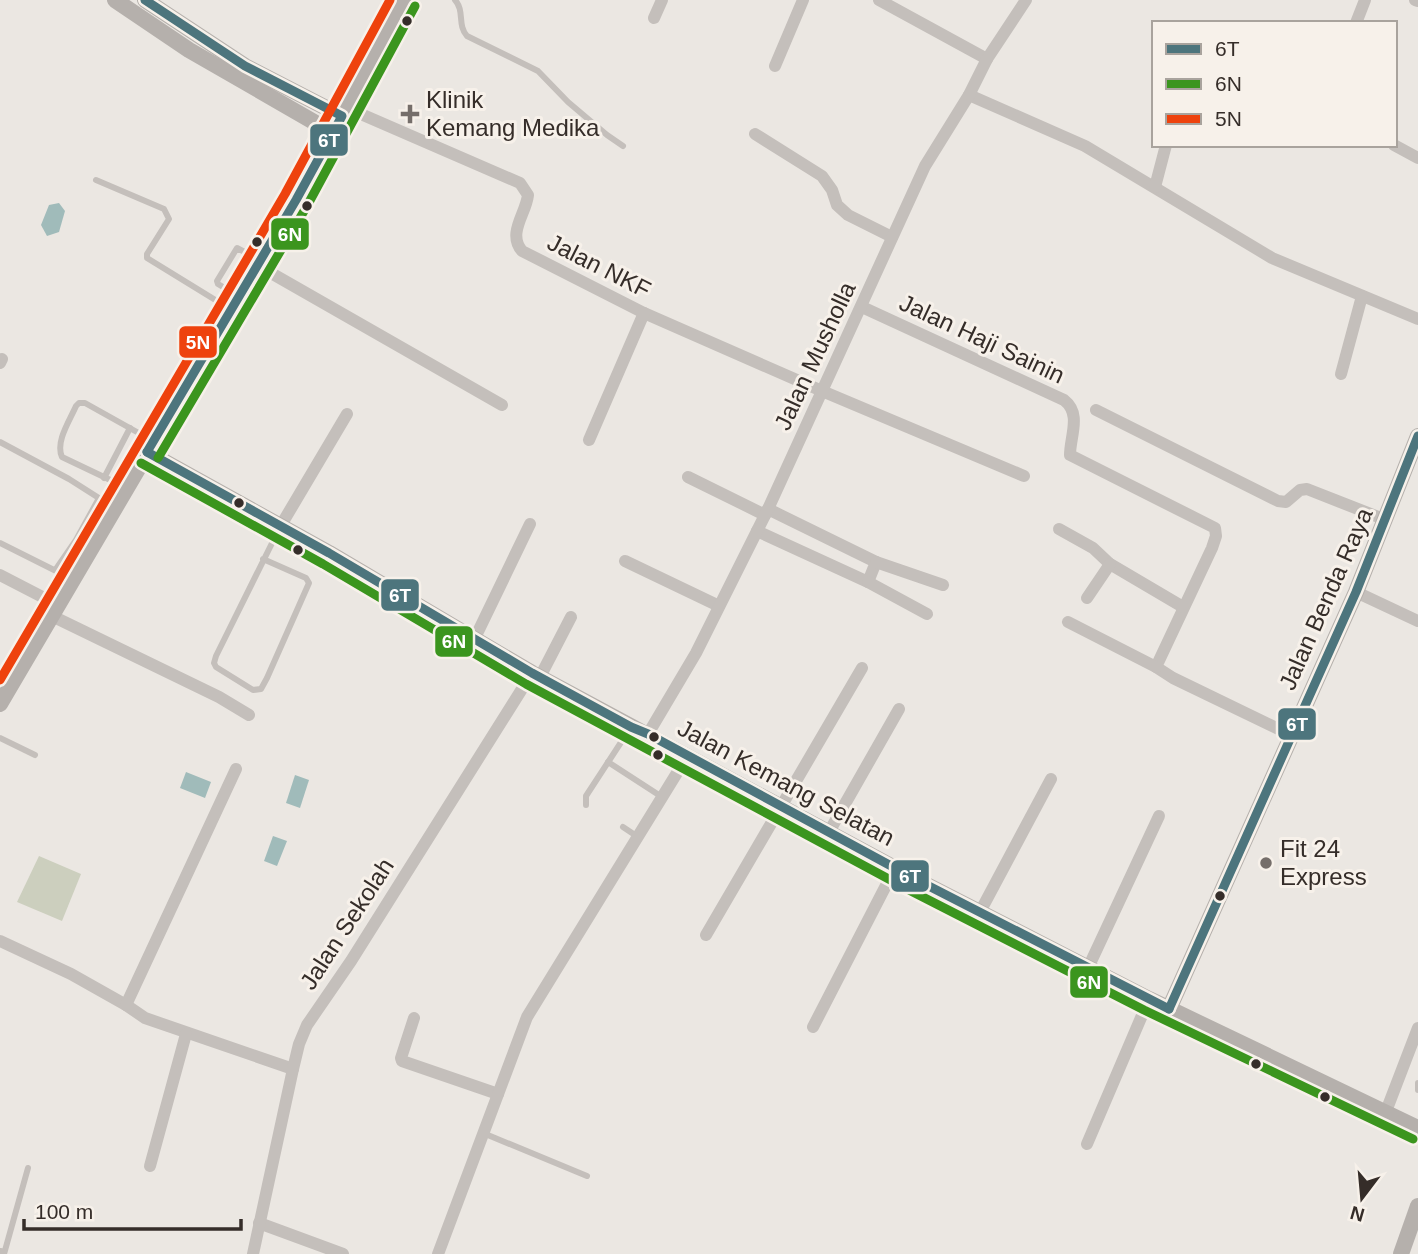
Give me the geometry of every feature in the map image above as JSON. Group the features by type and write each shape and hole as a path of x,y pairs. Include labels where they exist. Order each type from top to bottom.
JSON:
{"street":[{"path":"116,0 189,50 333,133"},
{"path":"146,0 246,66 345,112"},
{"path":"0,704 333,133 404,0"},
{"path":"654,18 662,0"},
{"path":"775,66 803,0"},
{"path":"879,0 987,59"},
{"name":"Jalan Musholla","path":"648,734 696,653 757,531 925,166 969,95 987,59 1026,0"},
{"path":"1357,21 1365,0"},
{"path":"969,95 1068,138 1155,187 1253,248 1307,274 1418,319"},
{"name":"Jalan NKF","path":"345,112 520,183 528,195 516,232 519,248 644,313 1024,476"},
{"path":"755,134 822,176 832,190 837,205 848,215 892,237"},
{"path":"1155,187 1165,147"},
{"path":"1397,147 1418,158"},
{"path":"258,262 502,405"},
{"path":"1340,374 1362,296"},
{"name":"Jalan Haji Sainin","path":"862,307 1064,400 1071,405 1075,415 1070,456 1215,528 1215,540 1156,667"},
{"path":"589,440 644,313"},
{"path":"1096,410 1271,498 1286,502 1300,490 1307,489 1386,520"},
{"path":"280,527 347,414"},
{"name":"Jalan Benda Raya","path":"1169,1009 1356,592 1418,436"},
{"name":"Jalan Kemang Selatan","path":"150,446 280,527 329,553 474,640 631,727 1088,968 1418,1128"},
{"path":"688,477 876,562 943,585"},
{"path":"474,640 530,524"},
{"path":"1059,529 1099,552 1110,564 1183,607"},
{"path":"757,531 868,582 927,614"},
{"path":"625,561 719,606"},
{"path":"868,582 876,562"},
{"path":"1087,598 1110,564"},
{"path":"0,575 55,611 249,715"},
{"path":"1356,592 1418,621"},
{"name":"Jalan Sekolah","path":"253,1254 293,1069 307,1025 351,961 571,617"},
{"path":"1068,622 1173,678 1291,735"},
{"path":"706,935 862,668"},
{"path":"829,832 899,709"},
{"path":"438,1254 522,1028 533,1006 688,755"},
{"path":"126,1005 236,769"},
{"path":"979,912 1051,779"},
{"path":"1088,968 1159,816"},
{"path":"813,1027 895,868"},
{"path":"0,941 71,974 139,1015 186,1034 293,1069"},
{"path":"1087,1144 1149,999"},
{"path":"414,1018 402,1061 498,1094"},
{"path":"1385,1114 1418,1028"},
{"path":"150,1166 186,1034"},
{"path":"1401,1254 1418,1206"},
{"path":"259,1223 343,1254"}],"lane":[{"path":"455,0 461,9 462,31 467,36 538,71 568,102 623,146"},
{"path":"96,180 168,213 169,219 147,258 234,302"},
{"path":"234,302 217,281 237,248 258,262"},
{"path":"127,488 62,457 59,450 76,406 85,403 130,428 150,446"},
{"path":"104,478 130,428"},
{"path":"0,442 115,508"},
{"path":"56,569 98,500"},
{"path":"263,559 306,578 309,583 267,678 261,689 253,690 216,667 214,663 263,559 280,527"},
{"path":"0,543 74,580"},
{"path":"586,805 586,796 631,727"},
{"path":"0,738 35,755"},
{"path":"608,762 662,797"},
{"path":"623,827 638,837"},
{"path":"1418,1083 1418,1090"},
{"path":"483,1133 587,1177"},
{"path":"2,1254 28,1168"}],"green space":[{"path":"39,856 81,874 62,921 17,902"}],"water":[{"path":"59,203 65,211 59,232 47,236 41,225 49,205"},
{"path":"186,772 211,782 205,798 180,788"},
{"path":"295,775 309,780 300,808 286,803"},
{"path":"273,836 287,841 277,866 264,861"}],"transit line":[{"name":"6T","path":"145,0 245,66 342,116 296,200 147,452"},
{"name":"5N","path":"0,680 285,194 390,0"},
{"name":"6N","path":"158,458 307,206 415,6"},
{"name":"6T","path":"1169,1009 1356,592 1418,436"},
{"name":"6T","path":"147,452 631,727 917,880 1169,1009"},
{"name":"6N","path":"141,463 323,564 526,684 911,891 1144,1010 1413,1139"}],"place":[{"name":"Klinik Kemang Medika","path":"410,114"},
{"name":"Fit 24 Express","path":"1266,863"}]}
